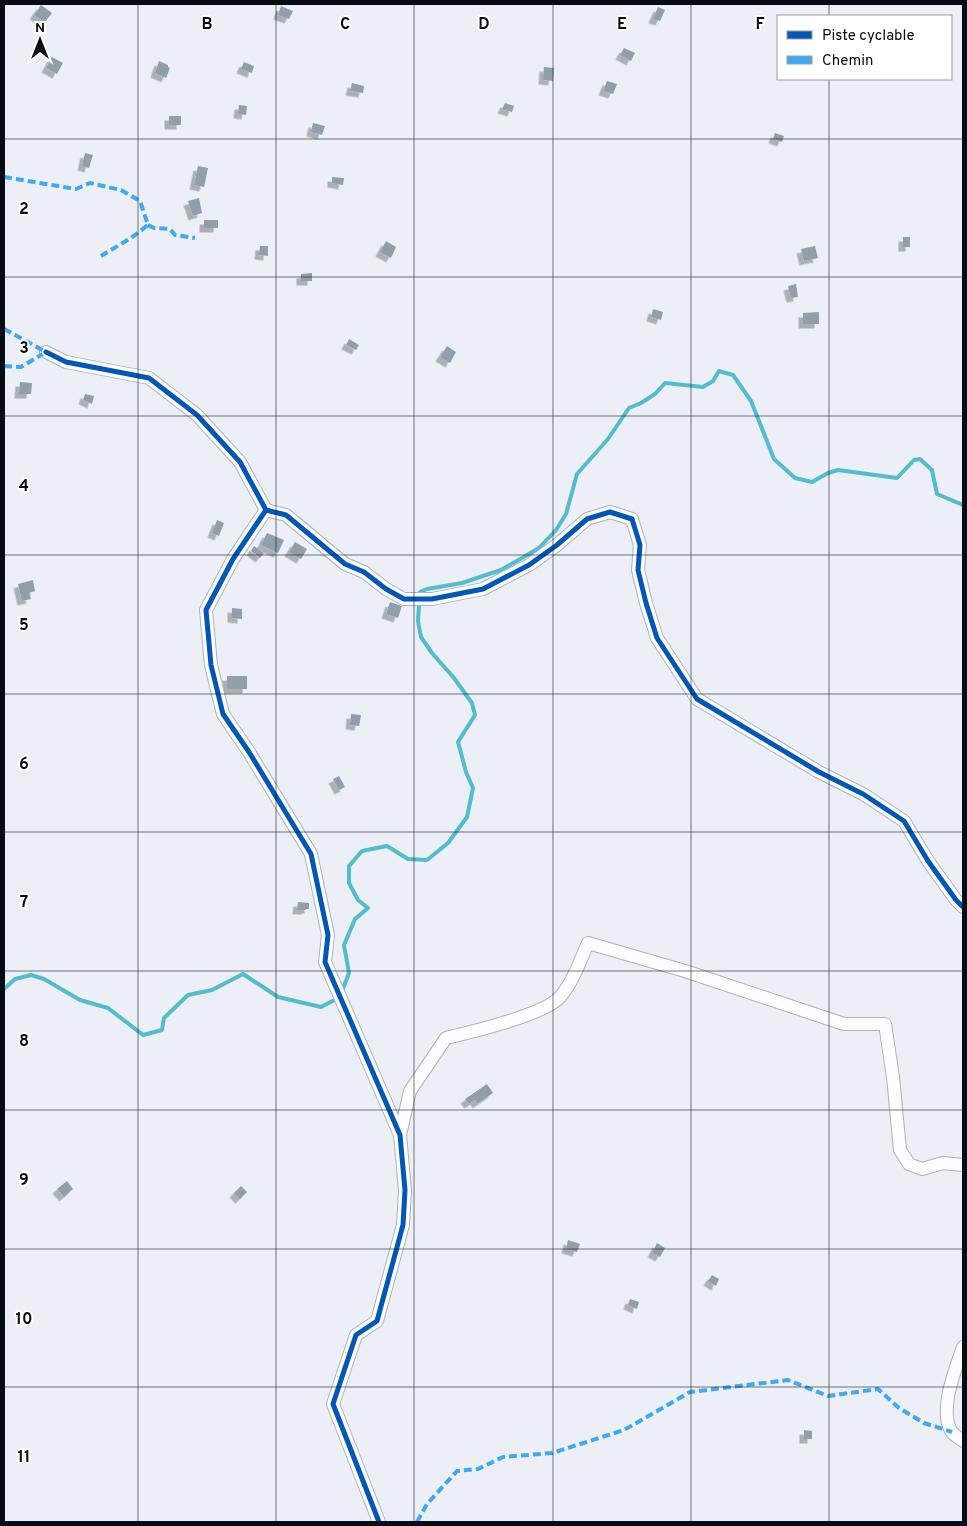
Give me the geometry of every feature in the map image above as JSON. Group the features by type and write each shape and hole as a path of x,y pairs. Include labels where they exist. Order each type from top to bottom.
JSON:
{"street":[{"path":"46,352 66,362 149,378 198,415 240,462 266,510 286,515 345,564 364,572 386,589 404,599 432,599 483,589 529,565 557,545 586,519 610,512 632,520 640,545 638,570 646,603 658,638 697,699 819,772 863,794 904,821 928,861 963,907"},
{"path":"266,510 233,559 206,610 211,665 223,714 249,752 311,854 328,935 325,962 400,1135"},
{"path":"379,1522 333,1404 356,1335 377,1321 403,1225 405,1190 400,1135 410,1091 446,1038 470,1033 543,1010 560,998 577,970 588,943 685,971 844,1024 885,1024 893,1078 900,1150 909,1164 922,1169 943,1163 963,1164"},
{"path":"963,1347 953,1376 946,1413 952,1432 963,1441"}],"building":[{"path":"41,5 52,13 45,22 34,15"},
{"path":"281,6 293,11 289,19 278,15"},
{"path":"658,7 665,10 660,21 653,19"},
{"path":"624,48 635,53 631,61 620,55"},
{"path":"52,57 63,63 57,74 46,68"},
{"path":"159,61 170,68 166,78 155,73"},
{"path":"244,62 254,66 252,73 241,69"},
{"path":"544,67 554,68 553,81 543,80"},
{"path":"607,81 617,84 613,94 603,91"},
{"path":"352,83 364,86 363,93 350,91"},
{"path":"505,103 514,106 512,112 502,109"},
{"path":"239,105 247,106 246,115 238,114"},
{"path":"169,116 181,116 181,125 169,125"},
{"path":"313,123 325,126 322,135 311,132"},
{"path":"775,133 784,136 782,142 773,139"},
{"path":"85,153 93,155 89,168 82,166"},
{"path":"198,166 208,168 204,187 194,185"},
{"path":"332,177 344,178 343,185 332,183"},
{"path":"199,198 202,213 193,216 188,201"},
{"path":"204,220 218,220 218,228 204,228"},
{"path":"903,237 910,237 910,247 903,247"},
{"path":"386,241 396,247 391,258 380,252"},
{"path":"260,246 268,246 268,256 259,255"},
{"path":"815,246 818,258 804,261 801,249"},
{"path":"312,273 312,281 301,281 301,274"},
{"path":"796,284 798,297 791,298 788,286"},
{"path":"653,309 663,312 661,320 651,317"},
{"path":"819,312 819,324 803,324 803,313"},
{"path":"349,339 359,345 356,350 346,345"},
{"path":"447,346 456,352 450,363 440,357"},
{"path":"20,382 32,383 31,394 19,394"},
{"path":"85,394 94,396 92,404 83,400"},
{"path":"217,520 224,523 219,536 212,533"},
{"path":"267,533 284,540 278,553 261,545"},
{"path":"295,542 307,549 301,559 289,552"},
{"path":"254,546 264,553 260,558 251,551"},
{"path":"33,580 35,591 29,593 31,599 22,601 18,584"},
{"path":"390,602 402,606 398,618 386,614"},
{"path":"232,608 242,609 242,619 232,618"},
{"path":"227,676 247,676 247,689 227,689"},
{"path":"351,714 361,715 359,726 350,725"},
{"path":"339,776 345,787 339,790 333,779"},
{"path":"298,902 309,903 309,909 297,910"},
{"path":"487,1084 493,1093 477,1104 475,1100 469,1104 465,1099"},
{"path":"67,1181 73,1189 64,1197 57,1189"},
{"path":"241,1186 247,1192 240,1199 234,1193"},
{"path":"568,1240 580,1244 577,1252 566,1249"},
{"path":"657,1243 665,1248 660,1257 652,1253"},
{"path":"712,1275 719,1279 716,1286 708,1281"},
{"path":"630,1299 639,1302 637,1309 628,1305"},
{"path":"804,1430 812,1431 812,1439 804,1439"}],"waterway":[{"path":"420,592 462,583 501,570 539,548 556,530 566,514 577,474 608,439 629,408 655,394 665,383 703,387 713,381 719,371 733,375 751,401 774,459 795,478 812,482 838,470 897,478 914,460 920,459 932,470 937,494 963,505"},
{"path":"4,989 15,979 31,975 44,979 80,1000 108,1008 143,1035 162,1030 164,1018 188,995 212,990 243,974 278,997 321,1007 340,997 349,973 344,945 355,919 368,908 358,900 349,883 349,866 362,851 387,846 408,859 427,860 448,843 467,817 473,788 466,772 458,742 475,715 472,703 421,637 418,621 419,605"}],"marked path":[{"path":"4,177 76,189 90,183 121,190 140,201 148,225 101,256"},
{"path":"148,225 154,228 170,229 175,235 195,238"},
{"path":"4,329 46,352"},
{"path":"4,366 21,367 46,352"},
{"path":"417,1522 427,1504 457,1471 478,1469 503,1457 552,1453 624,1430 690,1392 788,1380 828,1396 878,1389 899,1408 924,1423 952,1432"}],"cycle path":[{"path":"46,352 66,362 149,378 197,415 240,462 266,510 233,559 206,610 211,665 223,714 249,752 311,854 328,935 325,962 400,1135 405,1190 403,1225 377,1321 356,1335 333,1404 379,1522"},
{"path":"266,510 286,515 345,564 364,572 386,589 404,599 432,599 483,589 529,565 557,545 587,519 610,512 632,519 640,545 638,570 657,638 697,699 819,772 863,794 904,821 928,861 963,907"}]}
